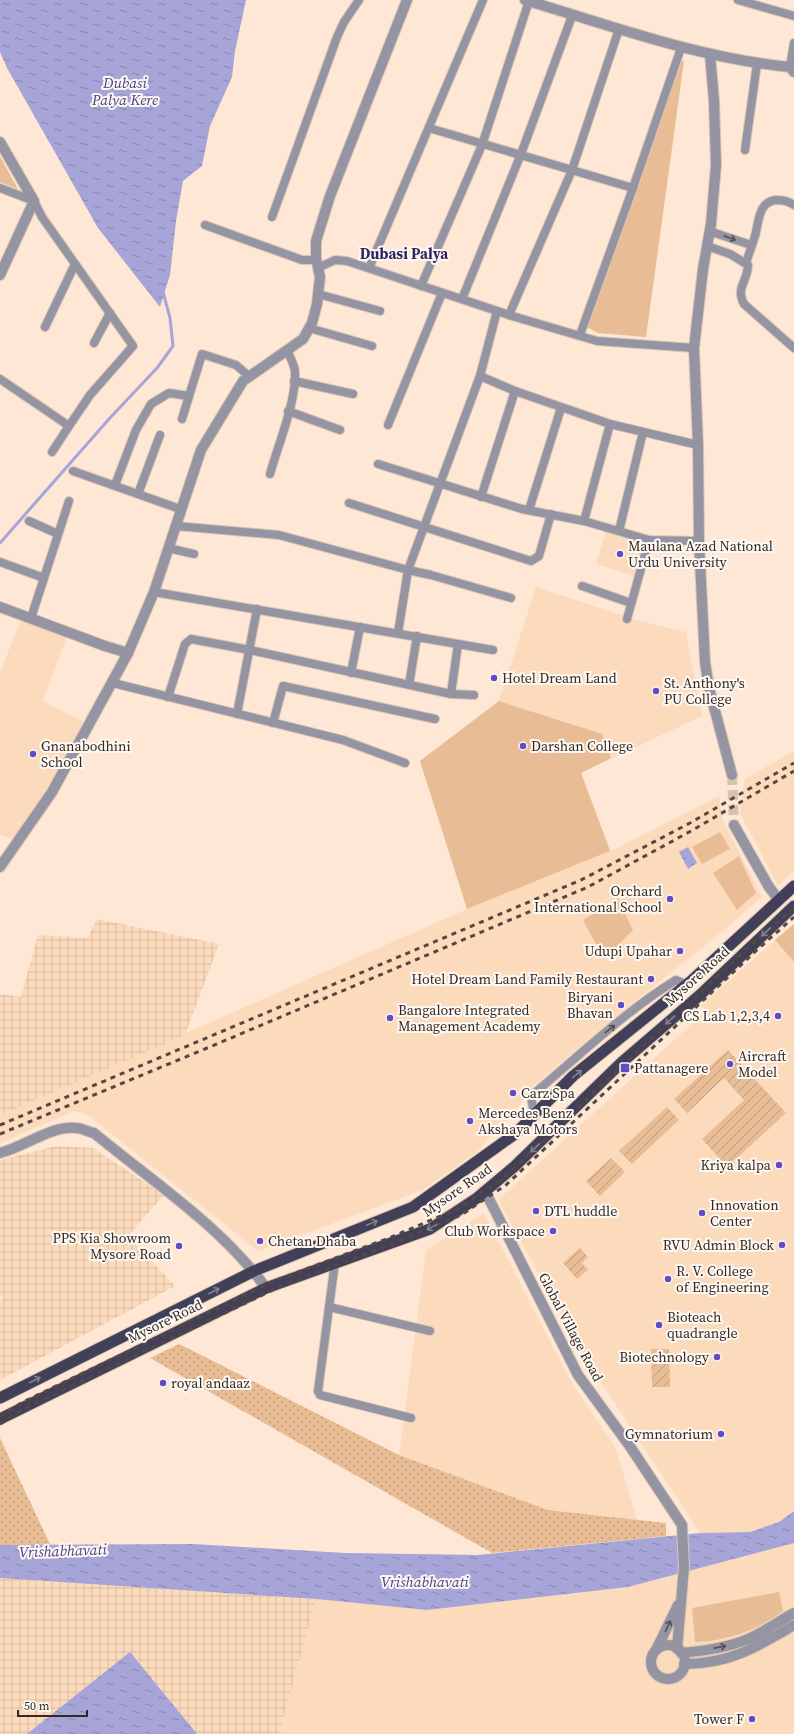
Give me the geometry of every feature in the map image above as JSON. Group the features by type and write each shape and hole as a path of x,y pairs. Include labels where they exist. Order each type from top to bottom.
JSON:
{"highway":[{"name":"Mysore Road","path":"0,1398 254,1271 413,1207 515,1134 573,1076 687,985 794,886"},
{"name":"Mysore Road","path":"0,1419 266,1288 430,1229 485,1191 516,1166 621,1063 700,995 794,906"}],"street":[{"path":"272,218 337,37 344,22 358,0"},
{"path":"0,867 52,792 113,683 128,653 154,592 176,526 180,509 201,450 243,381 303,339 309,328 317,304 320,278 317,264 316,241 330,196 407,0"},
{"path":"369,268 483,0"},
{"path":"738,0 794,16"},
{"path":"421,286 482,145 532,1 572,16 681,48 757,64 792,69 794,43"},
{"path":"462,299 521,154 572,16"},
{"path":"509,315 572,170 619,29"},
{"path":"580,335 681,48"},
{"path":"710,54 714,101 716,166 694,348 698,445 699,542 705,662 709,688 732,775"},
{"path":"745,150 757,64"},
{"path":"429,128 482,145 521,154 633,188"},
{"path":"0,142 42,217 133,346 90,395 52,452"},
{"path":"0,188 34,201"},
{"path":"794,205 788,200 768,201 759,216 746,263 748,267 740,292 744,304 794,348"},
{"path":"0,275 2,264 34,201"},
{"path":"205,225 302,260 317,264 335,260 347,261 509,315 597,341 694,348"},
{"path":"709,231 751,245"},
{"path":"707,246 730,254 746,263"},
{"path":"45,327 75,264"},
{"path":"388,424 442,293"},
{"path":"318,294 380,311"},
{"path":"398,633 408,570 439,483 480,376 497,311"},
{"path":"94,343 110,314"},
{"path":"309,328 372,346"},
{"path":"270,474 288,411 294,380 295,370 287,350"},
{"path":"182,419 202,354 236,365 250,377"},
{"path":"480,376 515,391 610,424 698,445"},
{"path":"0,379 69,426"},
{"path":"294,380 353,394"},
{"path":"481,497 515,391"},
{"path":"115,485 136,430 151,404 169,393 189,396"},
{"path":"529,510 562,408"},
{"path":"288,411 340,430"},
{"path":"584,521 610,424"},
{"path":"619,531 643,432"},
{"path":"138,494 160,435"},
{"path":"378,464 481,497 529,510 584,521 649,540 699,542"},
{"path":"73,471 180,509"},
{"path":"31,618 69,501"},
{"path":"349,503 531,561 539,556 552,514"},
{"path":"28,521 58,534"},
{"path":"176,526 279,535 408,570 431,574 511,598"},
{"path":"626,619 649,540"},
{"path":"168,548 194,554"},
{"path":"0,562 44,578"},
{"path":"582,586 631,603"},
{"path":"154,592 360,626 493,650"},
{"path":"0,606 105,646 128,653"},
{"path":"236,714 257,610"},
{"path":"351,673 360,626"},
{"path":"409,685 417,636"},
{"path":"168,696 185,644 191,639 250,650 451,694 474,695"},
{"path":"451,694 458,644"},
{"path":"113,683 358,744 405,764"},
{"path":"273,723 283,686 435,718"},
{"path":"734,825 769,887 779,900"},
{"path":"534,1116 531,1096 656,992 676,980 687,985"},
{"path":"0,1153 12,1150 59,1129 76,1128 94,1134 223,1238 254,1271 266,1288"},
{"name":"Global Village Road","path":"485,1191 578,1375 629,1446 682,1525 684,1547 680,1601 679,1651 684,1664 682,1672 676,1677 669,1679 662,1678 655,1674 651,1664 652,1657 680,1601"},
{"path":"335,1262 318,1391 320,1395 412,1418"},
{"path":"329,1307 430,1331"},
{"path":"656,1650 664,1646 679,1651 702,1651 738,1643 749,1639 794,1612"},
{"path":"684,1664 715,1661 741,1654 754,1649 794,1625"}],"shaded area":[{"path":"679,60 684,61 646,337 598,333 579,323"},
{"path":"0,156 18,189 0,182"},
{"name":"Maulana Azad National Urdu University","path":"606,531 645,543 634,576 596,564"},
{"path":"536,587 637,620 686,632 702,716 581,773 611,851 719,796 723,820 762,897 717,936 635,1001 528,1090 519,1107 475,1153 423,1190 258,1251 88,1115 74,1111 0,1143 0,1115 467,909 420,761 499,701"},
{"name":"Gnanabodhini School","path":"22,617 68,634 43,701 84,722 49,786 13,839 0,835 0,672"},
{"name":"Darshan College","path":"499,701 602,734 611,758 581,773 610,851 467,909 420,761"},
{"path":"794,751 794,871 778,886 740,813 745,779"},
{"path":"720,832 730,849 702,864 692,847"},
{"path":"739,856 756,893 737,910 713,873"},
{"path":"618,899 633,930 604,959 583,920"},
{"path":"97,919 219,944 185,1035 0,1115 0,994 21,997 38,935 88,938"},
{"name":"R. V. College of Engineering","path":"794,924 794,1511 779,1522 750,1532 700,1533 585,1358 498,1200 706,1011 701,1005"},
{"path":"794,924 794,962 775,940"},
{"path":"728,1050 786,1113 727,1167 702,1139 744,1100 724,1078 687,1113 674,1099"},
{"path":"667,1107 679,1120 632,1164 619,1151"},
{"path":"56,1146 93,1148 164,1195 128,1236 175,1286 0,1380 0,1302 3,1298 0,1296 0,1160"},
{"path":"611,1158 625,1172 600,1196 586,1181"},
{"path":"484,1213 570,1380 616,1448 637,1520 548,1510 399,1455 426,1250"},
{"path":"580,1248 588,1257 582,1263 588,1270 577,1279 563,1263"},
{"path":"179,1344 399,1455 548,1510 666,1523 666,1536 492,1553 150,1358"},
{"path":"651,1349 669,1349 670,1387 652,1387"},
{"path":"0,1438 50,1544 50,1545 0,1545"},
{"path":"794,1543 794,1734 279,1734 316,1599 427,1610 628,1587"},
{"path":"0,1578 316,1599 279,1734 0,1734"},
{"path":"779,1592 783,1611 773,1618 741,1634 718,1640 695,1642 692,1608"}],"water":[{"name":"Dubasi Palya Kere","path":"0,0 246,0 235,51 232,77 210,126 202,166 183,181 176,221 170,275 160,307 98,228 7,68 0,52"},
{"path":"688,847 697,863 688,869 679,852"},
{"name":"Vrishabhavati","path":"794,1511 794,1543 628,1587 427,1610 316,1599 0,1578 0,1545 193,1544 345,1553 478,1555 700,1533 750,1532 779,1522"},
{"path":"130,1652 197,1734 27,1734"}],"waterway":[{"path":"0,543 109,419 157,368 173,346 170,318 163,292"}],"tunnel":[{"path":"732,775 734,825"}],"railway":[{"path":"0,1125 581,880 690,823 794,763"},
{"path":"0,1134 588,887 691,831 794,771"},
{"path":"0,1416 23,1402 274,1281 389,1238 457,1209 502,1179 753,943 794,908"},
{"path":"0,1424 26,1408 277,1288 392,1244 461,1215 506,1185 794,917"}],"place":[{"name":"Maulana Azad National Urdu University","path":"620,554"},
{"name":"Hotel Dream Land","path":"494,678"},
{"name":"St. Anthony's PU College","path":"656,691"},
{"name":"Darshan College","path":"523,746"},
{"name":"Gnanabodhini School","path":"33,754"},
{"name":"Orchard International School","path":"670,899"},
{"name":"Udupi Upahar","path":"680,951"},
{"name":"Hotel Dream Land Family Restaurant","path":"651,979"},
{"name":"Biryani Bhavan","path":"621,1005"},
{"name":"CS Lab 1,2,3,4","path":"778,1016"},
{"name":"Bangalore Integrated Management Academy","path":"390,1018"},
{"name":"Aircraft Model","path":"730,1064"},
{"name":"Pattanagere","path":"625,1068"},
{"name":"Carz Spa","path":"513,1093"},
{"name":"Mercedes Benz Akshaya Motors","path":"470,1121"},
{"name":"Kriya kalpa","path":"779,1165"},
{"name":"DTL huddle","path":"536,1211"},
{"name":"Innovation Center","path":"702,1213"},
{"name":"Club Workspace","path":"553,1231"},
{"name":"Chetan Dhaba","path":"260,1241"},
{"name":"RVU Admin Block","path":"782,1245"},
{"name":"PPS Kia Showroom Mysore Road","path":"179,1246"},
{"name":"R. V. College of Engineering","path":"668,1279"},
{"name":"Bioteach quadrangle","path":"659,1325"},
{"name":"Biotechnology","path":"717,1357"},
{"name":"royal andaaz","path":"163,1383"},
{"name":"Gymnatorium","path":"721,1434"},
{"name":"Tower F","path":"752,1719"}],"district":[{"name":"Dubasi Palya","path":"404,254"}]}
